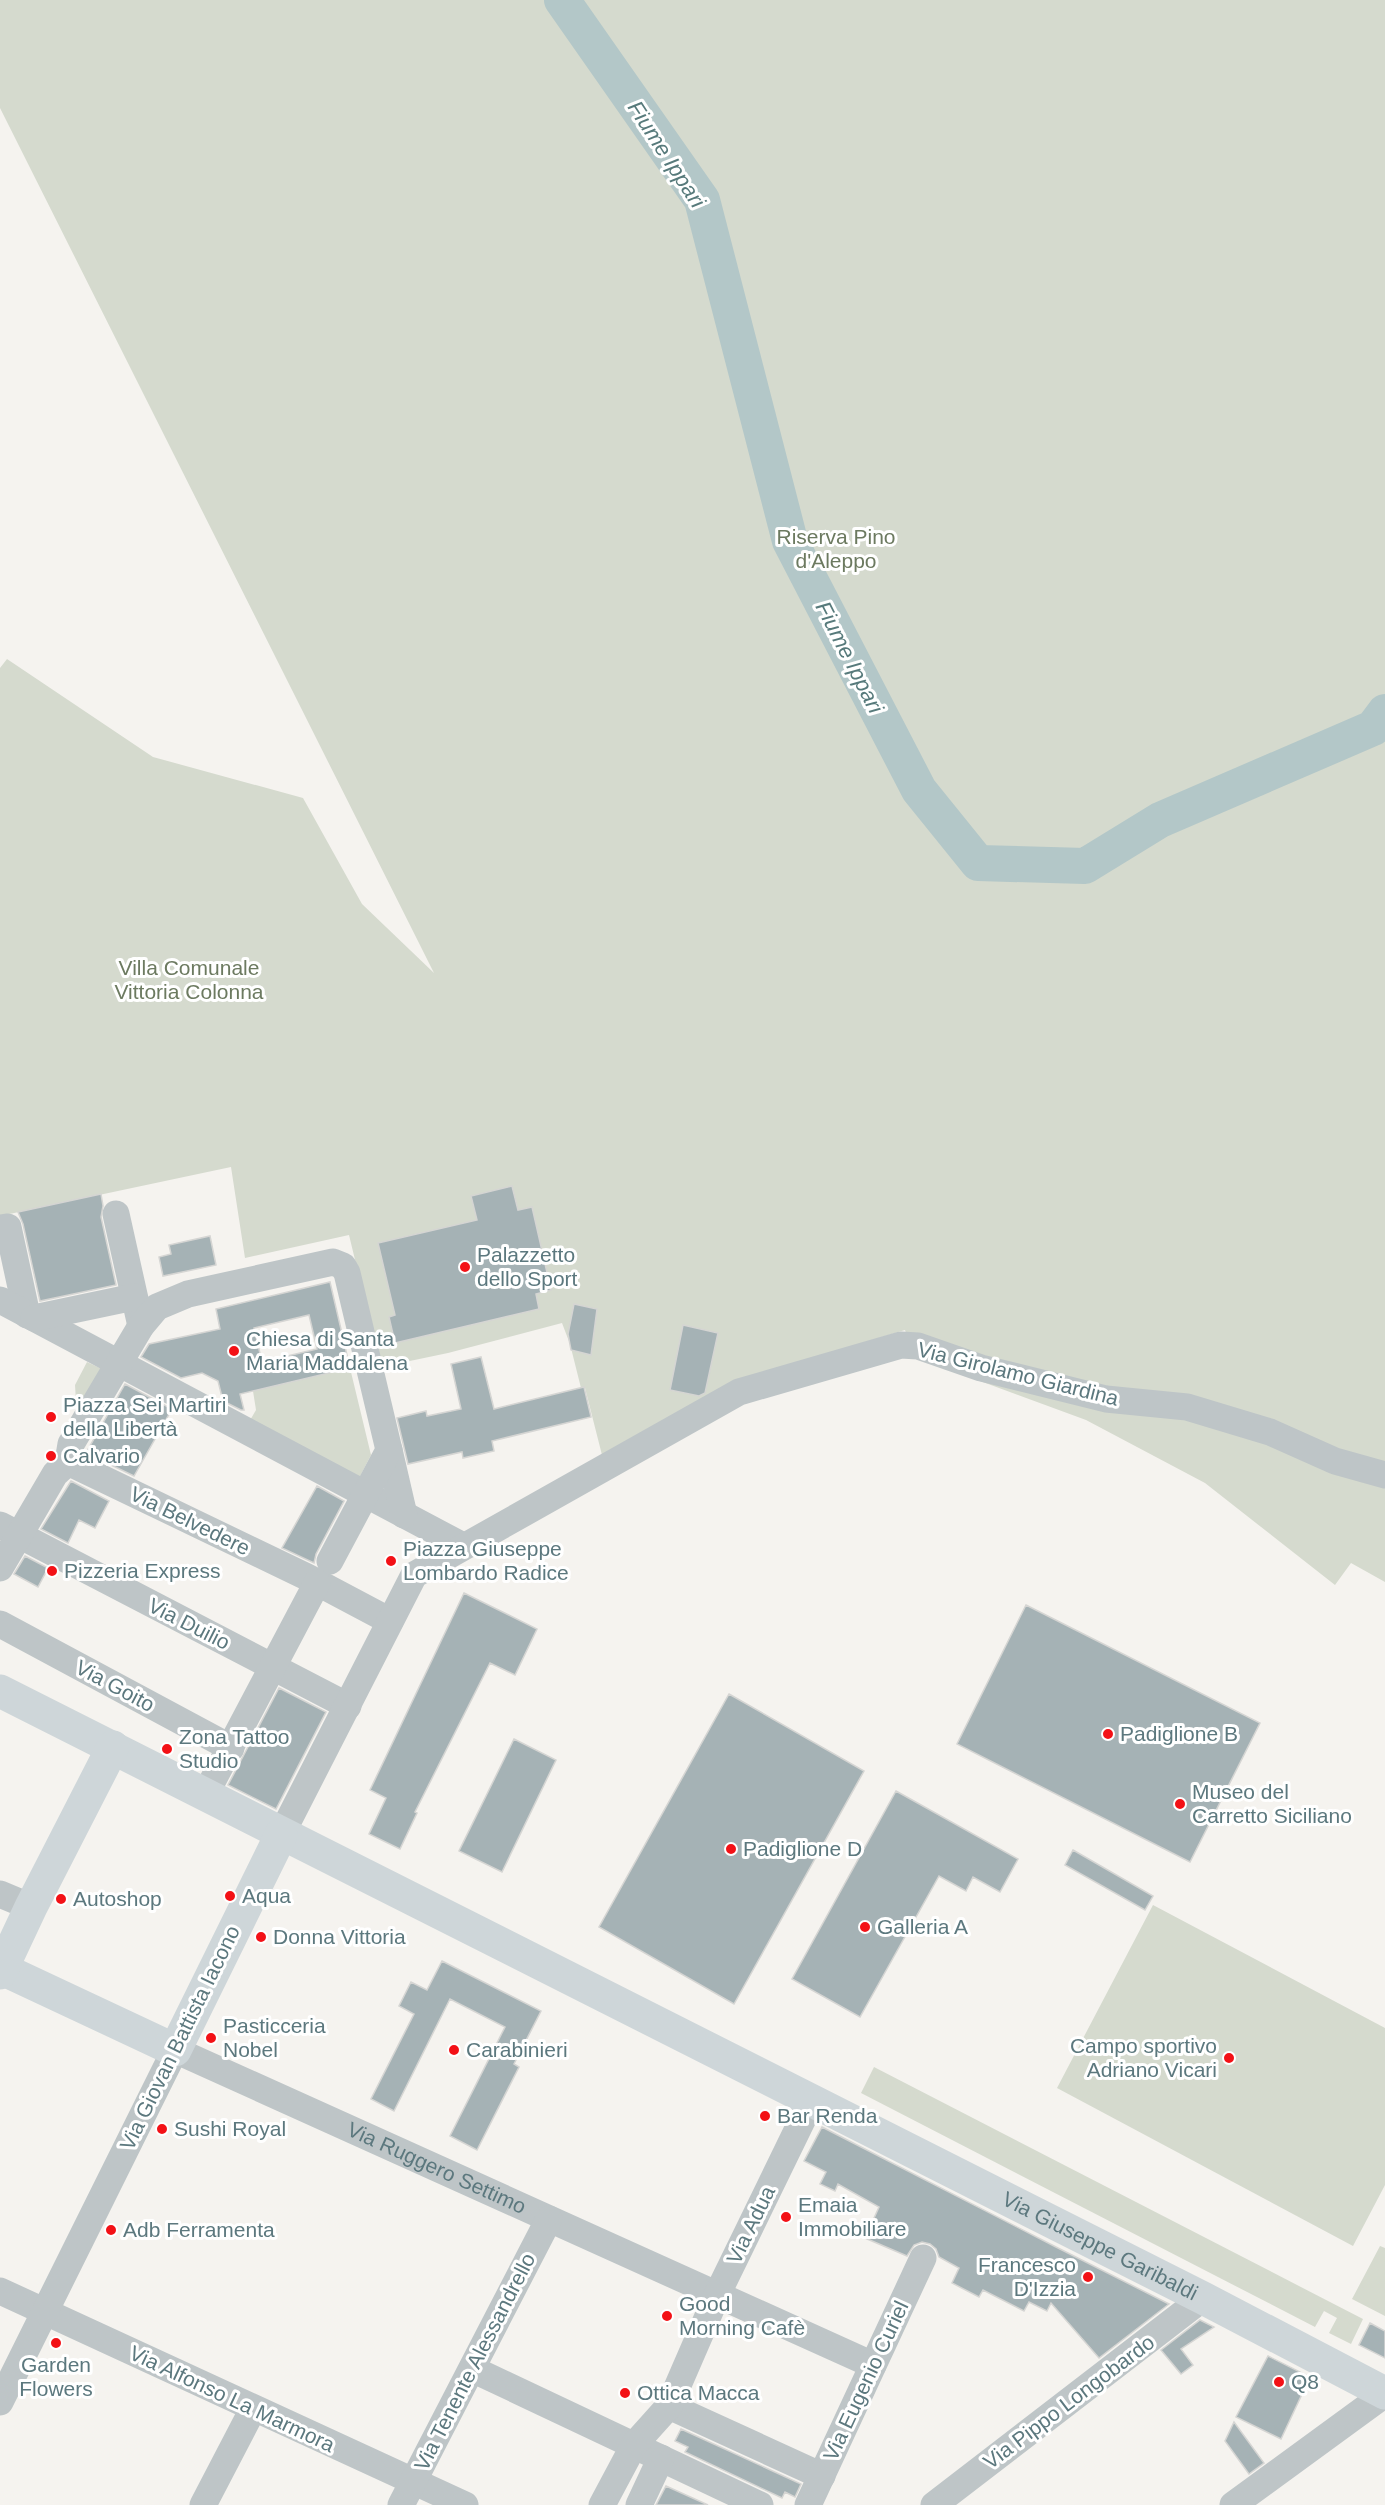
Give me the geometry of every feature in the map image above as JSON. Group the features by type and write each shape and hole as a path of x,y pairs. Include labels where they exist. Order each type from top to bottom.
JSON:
{"main road":[{"path":"0,1691 113,1747 1,1970"},
{"name":"Via Giuseppe Garibaldi","path":"113,1747 281,1835 812,2100 1385,2393"},
{"name":"Via Giovan Battista Iacono","path":"175,2050 281,1835"},
{"name":"Via Ruggero Settimo","path":"1,1970 175,2050"}],"street":[{"path":"0,1568 15,1536 55,1474 71,1464 71,1444 124,1366 137,1310 116,1214"},
{"path":"0,1228 8,1227 31,1317"},
{"path":"76,1341 103,1318 157,1307 181,1297 330,1262 340,1264 347,1273 404,1515"},
{"path":"1,1298 76,1341 364,1489 404,1515 466,1545"},
{"path":"31,1317 137,1310"},
{"name":"Via Girolamo Giardina","path":"384,1633 414,1575 739,1392 901,1345 918,1346 981,1368 1106,1400 1187,1407 1270,1432 1335,1461 1385,1476"},
{"path":"205,1795 364,1489 389,1450"},
{"name":"Via Belvedere","path":"71,1464 315,1581 384,1633"},
{"name":"Via Duilio","path":"15,1536 348,1706"},
{"name":"Via Goito","path":"0,1624 231,1748"},
{"name":"Via Giovan Battista Iacono","path":"281,1835 384,1633"},
{"path":"0,1894 31,1907"},
{"name":"Via Giovan Battista Iacono","path":"0,2402 175,2050"},
{"name":"Via Ruggero Settimo","path":"175,2050 718,2293 873,2365"},
{"name":"Via Adua","path":"602,2505 634,2445 669,2406 718,2293 812,2100"},
{"name":"Via Tenente Alessandrello","path":"407,2494 549,2219"},
{"name":"Via Eugenio Curiel","path":"808,2505 923,2258"},
{"name":"Via Alfonso La Marmora","path":"0,2291 253,2409 407,2494 465,2505"},
{"name":"Via Pippo Longobardo","path":"934,2505 1203,2298"},
{"path":"472,2368 760,2505"},
{"path":"1233,2505 1385,2393"},
{"path":"669,2406 822,2476"},
{"path":"202,2505 253,2409"},
{"path":"639,2505 661,2458"}],"green space":[{"name":"Riserva Pino d'Aleppo","path":"0,0 1385,0 1385,1582 1351,1563 1335,1585 1205,1483 1086,1420 915,1357 905,1330 753,1376 602,1455 585,1388 581,1388 562,1323 448,1353 381,1367 349,1235 245,1258 231,1167 0,1216 0,668 7,659 153,757 303,798 362,904 434,973 0,108"},
{"path":"87,1362 102,1369 82,1404 76,1401 75,1385"},
{"path":"350,1368 371,1455 358,1480 249,1422 256,1410 253,1391"},
{"name":"Campo sportivo Adriano Vicari","path":"1153,1905 1385,2028 1385,2185 1353,2246 1057,2088"},
{"path":"874,2067 1363,2319 1351,2344 1329,2333 1337,2318 1324,2311 1315,2327 861,2093"},
{"path":"1380,2246 1385,2248 1385,2316 1352,2299"}],"building":[{"name":"Palazzetto dello Sport","path":"512,1186 518,1210 532,1207 551,1290 536,1294 539,1309 395,1343 389,1317 395,1315 378,1243 477,1220 471,1196"},
{"path":"101,1194 103,1206 101,1217 116,1285 40,1301 23,1224 18,1212"},
{"path":"210,1236 216,1265 163,1276 159,1257 171,1254 169,1245"},
{"path":"330,1282 350,1368 240,1394 244,1410 241,1410 223,1401 218,1381 202,1373 181,1378 141,1357 149,1344 220,1329 216,1309","holes":["309,1315 317,1349 262,1362 254,1328"]},
{"path":"574,1304 597,1309 591,1355 571,1350 568,1334"},
{"path":"683,1325 718,1333 705,1393 699,1396 670,1390"},
{"path":"481,1357 494,1409 584,1387 591,1417 492,1441 494,1451 463,1458 462,1452 408,1464 397,1418 426,1411 427,1416 461,1409 451,1364"},
{"path":"125,1384 172,1409 134,1476 86,1453"},
{"path":"71,1481 109,1501 95,1528 79,1520 68,1543 41,1529"},
{"path":"317,1486 344,1501 316,1554 314,1563 282,1548"},
{"path":"25,1556 48,1568 38,1587 14,1574"},
{"path":"464,1593 537,1629 515,1675 490,1663 415,1812 417,1813 400,1849 369,1834 386,1798 370,1790"},
{"name":"Padiglione B","path":"1026,1605 1260,1723 1190,1862 957,1744"},
{"path":"279,1688 326,1712 276,1809 228,1785"},
{"name":"Padiglione D","path":"729,1694 864,1771 734,2004 599,1927"},
{"path":"514,1739 556,1760 502,1872 459,1851"},
{"name":"Galleria A","path":"896,1791 1018,1859 1000,1892 973,1877 966,1891 939,1876 860,2017 792,1979"},
{"path":"1073,1850 1153,1896 1145,1910 1065,1865"},
{"path":"442,1961 541,2011 514,2064 519,2067 477,2150 450,2136 505,2027 450,1999 394,2111 371,2099 414,2014 399,2006 411,1982 427,1990"},
{"path":"822,2127 1169,2304 1099,2358 1051,2303 1047,2311 1029,2302 1024,2311 983,2290 979,2297 952,2283 959,2268 939,2257 936,2249 930,2244 922,2242 914,2245 907,2256 865,2238 879,2207 838,2184 835,2191 820,2184 826,2172 804,2161"},
{"path":"1200,2320 1214,2327 1181,2349 1193,2365 1181,2374 1161,2350"},
{"path":"1370,2323 1385,2331 1385,2358 1359,2345"},
{"path":"1268,2356 1310,2377 1281,2439 1236,2417"},
{"path":"1234,2422 1264,2463 1249,2474 1225,2441"},
{"path":"681,2429 801,2484 795,2497 785,2492 782,2498 685,2452 688,2447 675,2441"},
{"path":"666,2486 708,2505 656,2505"}],"waterway":[{"name":"Fiume Ippari","path":"562,0 702,200 790,541 919,790 978,863 1085,866 1160,820 1373,728 1385,712"}],"place":[{"name":"Palazzetto dello Sport","path":"465,1267"},
{"name":"Chiesa di Santa Maria Maddalena","path":"234,1351"},
{"name":"Piazza Sei Martiri della Libertà","path":"51,1417"},
{"name":"Calvario","path":"51,1456"},
{"name":"Piazza Giuseppe Lombardo Radice","path":"391,1561"},
{"name":"Pizzeria Express","path":"52,1571"},
{"name":"Padiglione B","path":"1108,1734"},
{"name":"Zona Tattoo Studio","path":"167,1749"},
{"name":"Museo del Carretto Siciliano","path":"1180,1804"},
{"name":"Padiglione D","path":"731,1849"},
{"name":"Aqua","path":"230,1896"},
{"name":"Autoshop","path":"61,1899"},
{"name":"Galleria A","path":"865,1927"},
{"name":"Donna Vittoria","path":"261,1937"},
{"name":"Pasticceria Nobel","path":"211,2038"},
{"name":"Carabinieri","path":"454,2050"},
{"name":"Campo sportivo Adriano Vicari","path":"1229,2058"},
{"name":"Bar Renda","path":"765,2116"},
{"name":"Sushi Royal","path":"162,2129"},
{"name":"Emaia Immobiliare","path":"786,2217"},
{"name":"Adb Ferramenta","path":"111,2230"},
{"name":"Francesco D'Izzia","path":"1088,2277"},
{"name":"Good Morning Cafè","path":"667,2316"},
{"name":"Garden Flowers","path":"56,2343"},
{"name":"Q8","path":"1279,2382"},
{"name":"Ottica Macca","path":"625,2393"}],"park label":[{"name":"Villa Comunale Vittoria Colonna","path":"189,980"}]}
